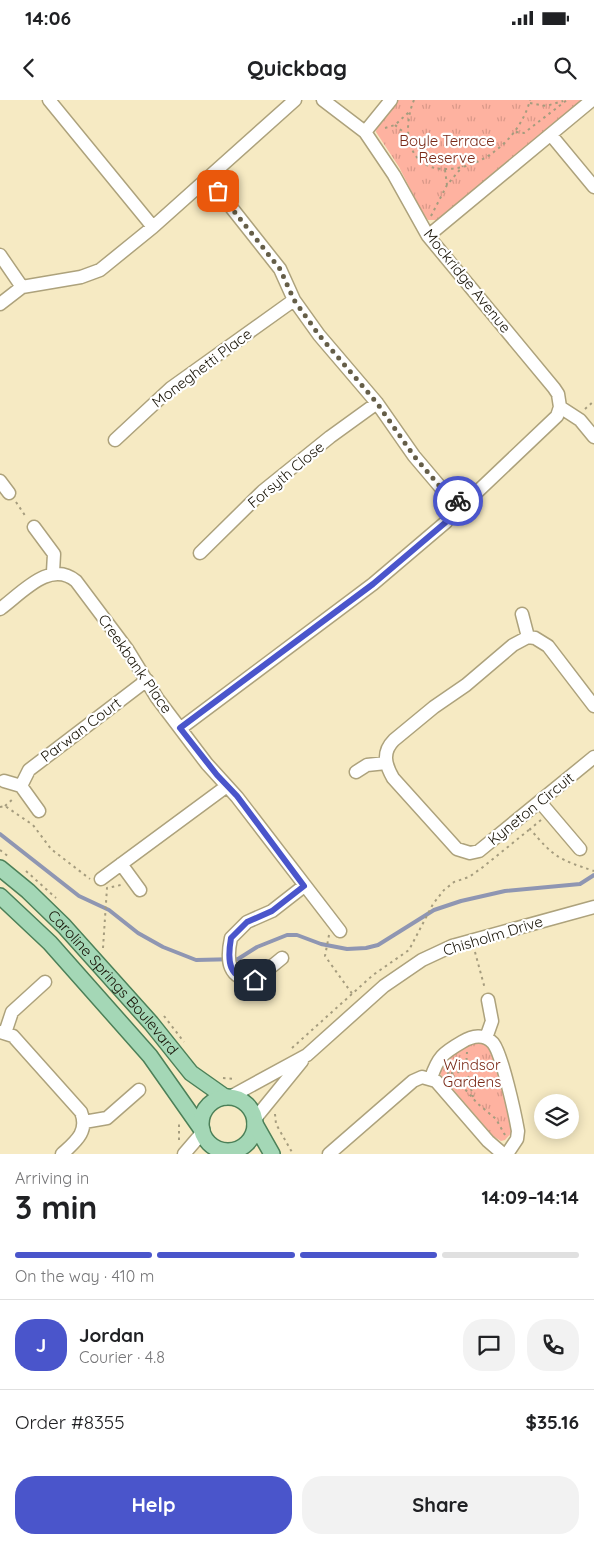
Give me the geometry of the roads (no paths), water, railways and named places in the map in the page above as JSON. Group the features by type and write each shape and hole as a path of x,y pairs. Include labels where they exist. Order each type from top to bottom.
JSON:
{"main road":[{"name":"Caroline Springs Boulevard","path":"0,868 28,890 64,926 152,1023 191,1073 227,1097"},
{"name":"Caroline Springs Boulevard","path":"0,896 50,943 150,1056 202,1131"},
{"path":"254,1122 250,1138 246,1144 240,1148 224,1152 210,1144 202,1131 201,1122 206,1108 211,1103 227,1097 246,1104 272,1154"}],"street":[{"path":"49,100 153,227"},
{"path":"0,304 22,287 81,277 100,270 153,227 295,100"},
{"name":"Mockridge Avenue","path":"323,100 365,132 394,175 428,236 554,388 558,394 560,408"},
{"path":"365,132 391,100"},
{"path":"428,236 592,100"},
{"path":"550,135 594,187"},
{"path":"208,178 280,269 294,300 319,335 377,403 414,456 442,489 459,499"},
{"path":"0,255 22,287"},
{"name":"Moneghetti Place","path":"115,440 171,388 294,300"},
{"name":"Forsyth Close","path":"200,553 263,491 330,437 377,403"},
{"path":"180,728 381,578 446,522 459,499 476,492 558,416 560,408 580,420 594,436"},
{"path":"0,481 9,493"},
{"path":"0,609 53,572 54,554 34,527"},
{"name":"Creekbank Place","path":"53,572 65,574 76,581 147,680 157,698 340,931"},
{"path":"522,614 528,637"},
{"path":"356,772 367,765 386,763 386,751 394,740 434,707 466,686 513,645 528,637 541,640 548,646 594,706"},
{"name":"Parwan Court","path":"21,786 25,773 147,680"},
{"name":"Kyneton Circuit","path":"386,763 393,778 457,849 470,853 479,851 594,757"},
{"path":"4,781 21,786 39,811"},
{"path":"102,884 121,864 227,786"},
{"path":"540,802 580,849"},
{"path":"121,864 140,890"},
{"path":"282,958 255,980 244,980 234,975 231,969 231,938 242,926 272,911 304,886"},
{"name":"Chisholm Drive","path":"254,1122 270,1099 307,1055 384,986 409,968 452,946 594,907"},
{"path":"45,982 12,1012 2,1032 13,1036 79,1109 84,1122 80,1137 62,1154"},
{"path":"486,1038 492,1021 488,1000"},
{"path":"329,1154 413,1081 422,1077 431,1078 442,1087 488,1141 505,1154 517,1139 518,1131 496,1047 486,1038 472,1037 444,1053 436,1062 431,1078"},
{"name":"Chisholm Drive","path":"227,1097 307,1055"},
{"path":"84,1122 108,1118 139,1090"},
{"path":"180,1149 202,1131"}],"waterway":[{"path":"0,834 79,896 109,910 138,933 163,947 196,960 238,959 257,947 287,935 297,935 321,944 347,949 366,948 378,945 434,910 461,901 505,891 580,884 594,875"}],"park label":[{"name":"Boyle Terrace Reserve","path":"447,150"},
{"name":"Windsor Gardens","path":"472,1074"}]}
